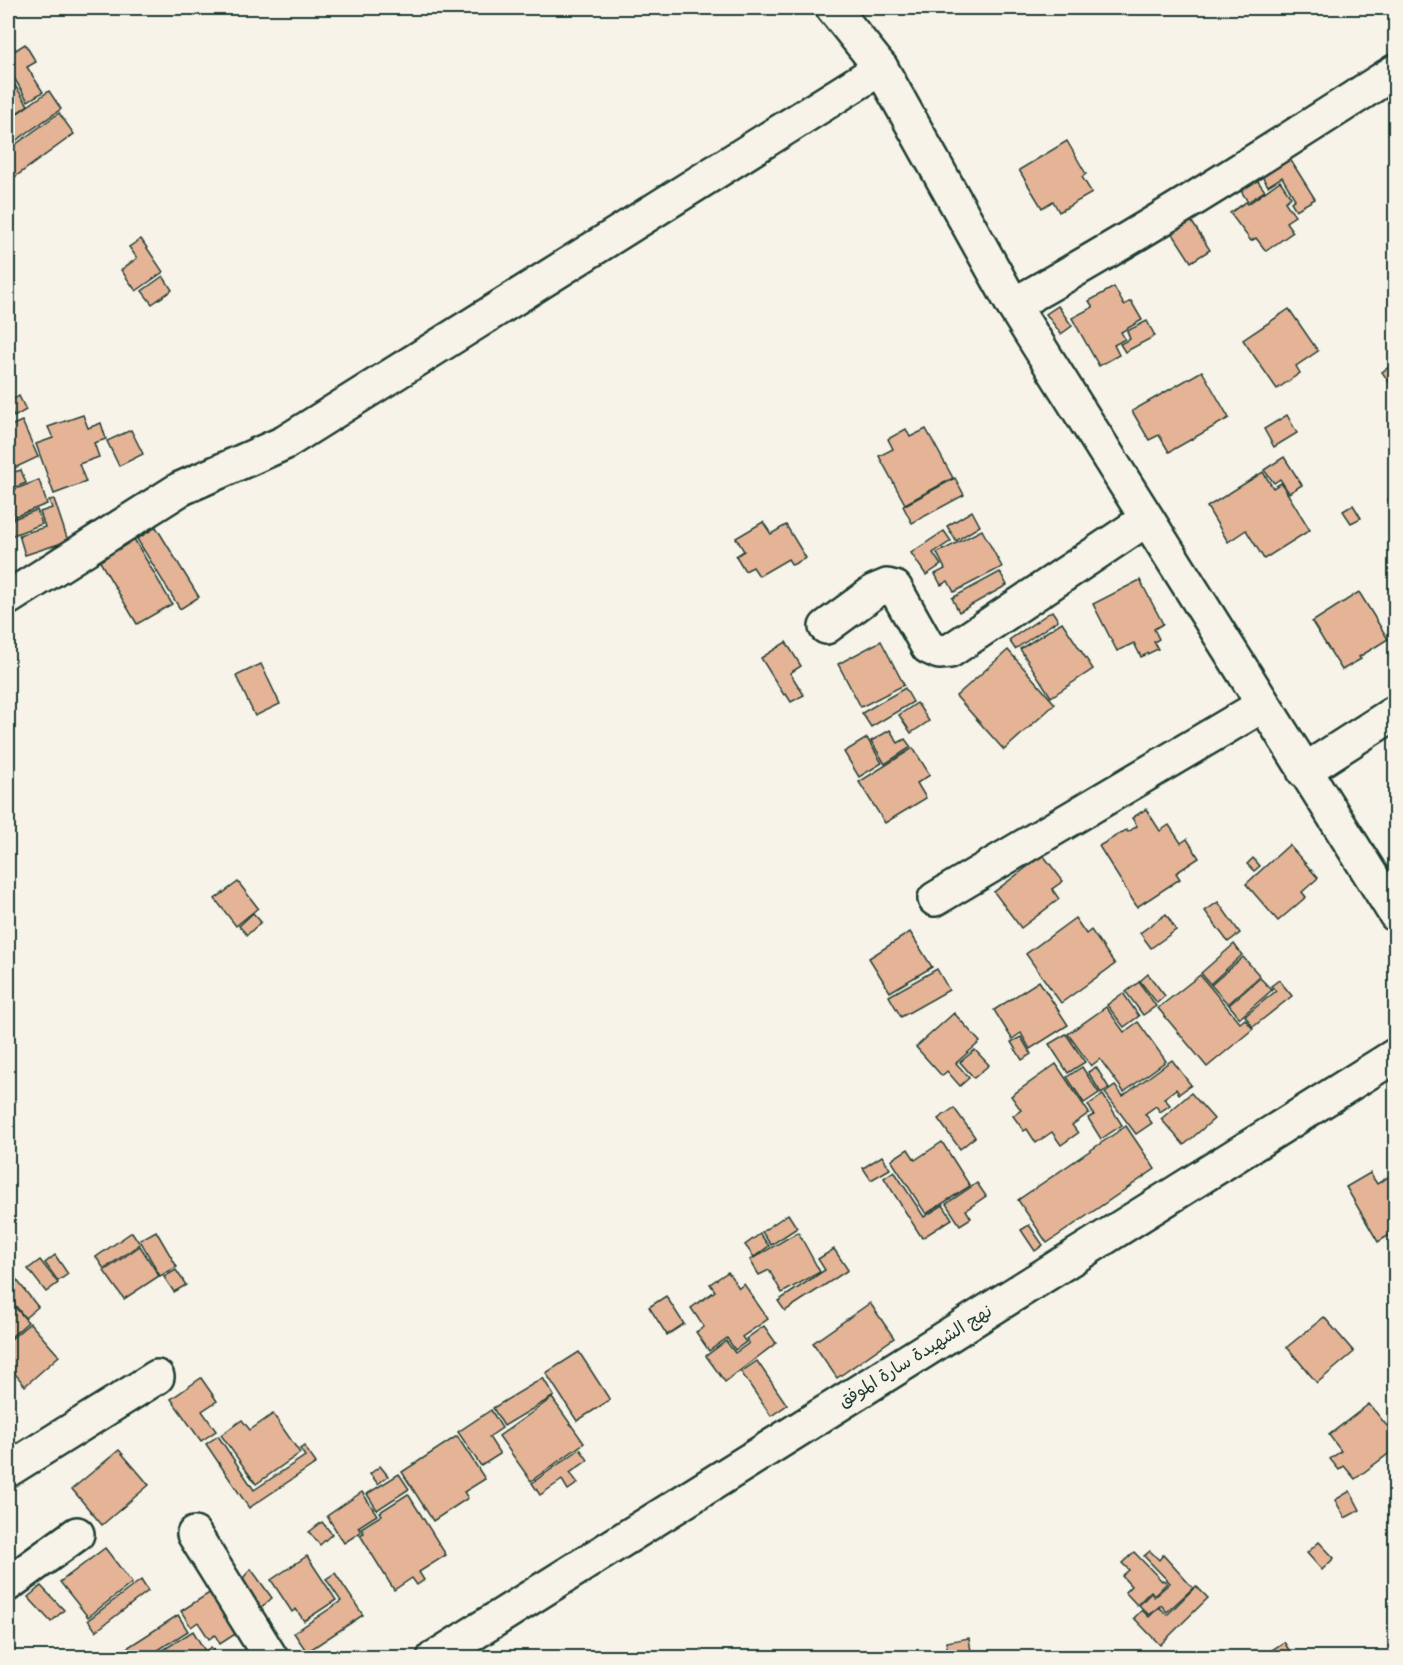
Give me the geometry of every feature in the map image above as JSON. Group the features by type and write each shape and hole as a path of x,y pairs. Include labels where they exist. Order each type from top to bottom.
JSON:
{"street":[{"path":"833,8 881,68 1013,305 1395,915"},
{"path":"8,598 180,489 284,443 881,68"},
{"path":"1013,305 1085,266 1176,212 1395,71"},
{"path":"826,627 876,591 887,586 895,588 928,647 939,652 950,651 1147,519"},
{"path":"935,899 1263,705"},
{"path":"1304,771 1395,712"},
{"name":"نهج الشهيدة سارة الموفق","path":"434,1658 1395,1055"},
{"path":"8,1470 157,1377"},
{"path":"8,1584 77,1534"},
{"path":"194,1534 271,1658"}],"building":[{"path":"8,36 15,49 8,53"},
{"path":"25,44 36,62 27,67 43,92 28,101 8,68 8,55"},
{"path":"8,75 28,105 8,119"},
{"path":"49,91 61,109 8,146 8,120"},
{"path":"59,113 74,134 8,182 8,150"},
{"path":"1067,141 1086,174 1082,177 1092,193 1059,212 1053,201 1042,208 1019,170"},
{"path":"1288,156 1315,199 1296,210 1291,202 1295,199 1282,177 1268,186 1260,173"},
{"path":"1257,180 1265,191 1248,202 1241,191"},
{"path":"1280,181 1291,197 1285,202 1295,216 1286,222 1293,232 1266,251 1256,238 1251,241 1230,213 1246,202 1248,204"},
{"path":"1190,219 1210,250 1191,262 1171,231"},
{"path":"141,239 163,272 136,291 121,270 137,258 129,247"},
{"path":"163,276 172,290 152,304 142,291"},
{"path":"1114,287 1124,305 1131,301 1142,320 1121,332 1125,339 1114,345 1119,355 1099,366 1072,318 1093,307 1089,301"},
{"path":"1058,306 1072,326 1061,334 1046,314"},
{"path":"1289,309 1318,351 1296,366 1300,373 1277,389 1243,340"},
{"path":"1147,321 1155,336 1125,352 1120,344 1130,339 1127,331"},
{"path":"1396,362 1396,388 1394,389 1382,372"},
{"path":"1202,371 1229,418 1169,452 1159,435 1149,440 1132,411"},
{"path":"19,396 26,410 14,417 8,402"},
{"path":"83,415 88,428 101,423 106,439 94,443 99,457 79,464 86,482 54,494 36,444 53,438 48,427"},
{"path":"1287,415 1297,433 1274,447 1264,429"},
{"path":"22,421 38,457 8,471 8,427"},
{"path":"906,429 910,437 926,429 953,478 905,504 879,456 893,449 888,439"},
{"path":"131,430 143,454 119,466 107,441"},
{"path":"1284,457 1302,485 1289,493 1280,479 1274,483 1264,470"},
{"path":"21,470 26,483 8,490 8,474"},
{"path":"1263,472 1273,488 1281,483 1310,530 1264,559 1246,530 1228,542 1207,507"},
{"path":"955,478 964,495 912,523 903,506"},
{"path":"39,480 47,504 13,517 8,492"},
{"path":"1396,497 1396,513 1392,514 1388,499"},
{"path":"54,499 68,541 25,555 19,535 45,527 40,512 52,508 49,500"},
{"path":"1353,505 1361,518 1351,523 1343,511"},
{"path":"8,506 13,519 37,510 42,524 8,537"},
{"path":"972,511 980,526 956,541 947,526"},
{"path":"763,522 771,534 786,525 806,558 792,565 788,559 759,576 753,567 745,571 736,556 744,551 736,538"},
{"path":"156,527 199,597 180,609 137,539"},
{"path":"982,530 1002,567 954,592 948,581 941,585 935,574 945,569 937,553"},
{"path":"944,531 951,541 933,553 941,565 926,575 911,553"},
{"path":"134,539 172,604 137,624 99,560"},
{"path":"1000,572 1007,585 959,612 952,598"},
{"path":"1140,580 1163,624 1154,629 1159,639 1154,642 1158,649 1141,657 1134,643 1117,651 1093,604"},
{"path":"1359,592 1388,639 1342,670 1312,622"},
{"path":"1052,611 1058,620 1015,649 1009,640"},
{"path":"1062,622 1093,669 1051,697 1020,649"},
{"path":"881,641 904,685 861,707 838,664"},
{"path":"786,642 801,666 790,673 804,695 791,702 786,694 784,695 761,658"},
{"path":"1008,650 1055,704 1004,750 956,696"},
{"path":"261,664 280,704 255,716 236,676"},
{"path":"905,688 913,702 871,727 862,713"},
{"path":"917,703 929,721 911,733 899,715"},
{"path":"890,730 898,743 905,739 911,747 885,764 871,741"},
{"path":"867,738 882,763 859,777 844,752"},
{"path":"913,748 930,775 917,783 926,798 885,823 859,782"},
{"path":"1146,809 1160,831 1169,825 1181,843 1187,839 1199,858 1176,873 1180,879 1137,907 1099,846 1137,826 1132,818"},
{"path":"1289,845 1318,878 1302,892 1306,897 1278,921 1246,884"},
{"path":"1043,855 1063,881 1052,889 1059,899 1021,928 994,892"},
{"path":"1253,858 1260,866 1254,871 1247,864"},
{"path":"238,882 258,908 236,926 215,899"},
{"path":"1218,902 1240,933 1228,942 1205,911"},
{"path":"253,913 261,922 247,935 239,926"},
{"path":"1166,914 1176,930 1151,948 1140,933"},
{"path":"1075,918 1086,934 1091,930 1115,964 1061,1003 1026,954"},
{"path":"910,932 932,967 890,992 869,958"},
{"path":"1234,944 1242,955 1210,984 1201,973"},
{"path":"1243,957 1260,976 1228,1004 1211,985"},
{"path":"937,969 949,990 901,1017 889,996"},
{"path":"1148,974 1165,996 1157,1003 1140,981"},
{"path":"1200,975 1240,1023 1245,1019 1253,1029 1207,1067 1158,1008"},
{"path":"1260,978 1272,990 1240,1018 1229,1005"},
{"path":"1279,980 1292,996 1253,1027 1245,1016 1276,991 1271,986"},
{"path":"1039,981 1068,1025 1030,1049 1021,1033 1012,1039 994,1010"},
{"path":"1139,982 1156,1006 1143,1015 1126,992"},
{"path":"1123,993 1139,1016 1124,1027 1107,1005"},
{"path":"1106,1007 1124,1032 1138,1022 1166,1061 1124,1092 1100,1059 1091,1066 1068,1034"},
{"path":"954,1013 980,1042 956,1063 969,1078 960,1086 947,1071 942,1076 916,1047"},
{"path":"1066,1034 1085,1062 1068,1073 1049,1044"},
{"path":"1021,1037 1031,1054 1022,1060 1011,1042"},
{"path":"975,1050 989,1065 974,1078 960,1062"},
{"path":"1172,1060 1191,1085 1179,1094 1176,1089 1164,1098 1170,1105 1160,1112 1156,1106 1145,1114 1152,1123 1136,1134 1105,1093 1115,1086 1123,1096"},
{"path":"1056,1064 1089,1113 1072,1125 1078,1133 1061,1145 1052,1132 1036,1143 1027,1129 1024,1131 1013,1116 1021,1110 1011,1096"},
{"path":"1082,1067 1099,1093 1084,1103 1067,1077"},
{"path":"1096,1067 1109,1088 1101,1093 1088,1072"},
{"path":"1191,1093 1214,1119 1184,1145 1161,1119"},
{"path":"1103,1095 1122,1125 1101,1139 1088,1118 1094,1115 1088,1105"},
{"path":"954,1108 975,1137 960,1149 938,1119"},
{"path":"1126,1126 1155,1169 1047,1243 1018,1200"},
{"path":"942,1142 970,1186 926,1214 891,1160 908,1149 915,1160"},
{"path":"882,1156 890,1169 871,1180 863,1168"},
{"path":"894,1171 924,1217 943,1205 952,1219 922,1238 884,1178"},
{"path":"1370,1173 1377,1184 1393,1174 1396,1178 1396,1231 1378,1242 1346,1187"},
{"path":"977,1183 986,1196 966,1210 971,1218 960,1225 946,1204"},
{"path":"788,1214 797,1228 771,1245 762,1232"},
{"path":"1029,1225 1043,1245 1035,1251 1021,1230"},
{"path":"156,1231 177,1267 160,1276 140,1240"},
{"path":"132,1232 140,1244 104,1269 96,1257"},
{"path":"798,1232 820,1272 782,1293 769,1270 759,1275 750,1260"},
{"path":"760,1234 769,1246 754,1257 745,1245"},
{"path":"140,1246 159,1276 124,1299 104,1271"},
{"path":"834,1249 848,1270 785,1311 778,1301 825,1270 818,1259"},
{"path":"55,1255 68,1274 58,1281 45,1263"},
{"path":"40,1260 58,1283 46,1292 28,1269"},
{"path":"176,1270 186,1285 174,1292 164,1277"},
{"path":"728,1272 739,1288 744,1284 768,1319 742,1337 746,1342 735,1350 727,1338 709,1351 696,1332 704,1327 691,1308 715,1291 710,1284"},
{"path":"16,1279 38,1307 25,1318 8,1296 8,1286"},
{"path":"666,1296 684,1324 667,1335 649,1307"},
{"path":"8,1299 28,1322 11,1337 8,1332"},
{"path":"870,1303 894,1338 837,1378 813,1343"},
{"path":"1324,1317 1354,1352 1317,1383 1287,1347"},
{"path":"30,1323 59,1356 25,1386 8,1365 8,1335 11,1339"},
{"path":"764,1326 776,1343 725,1382 706,1356 726,1341 735,1353 749,1343 746,1339"},
{"path":"579,1352 610,1400 577,1421 546,1373"},
{"path":"757,1361 787,1405 771,1416 741,1372"},
{"path":"201,1378 217,1401 202,1411 216,1431 201,1441 171,1399"},
{"path":"543,1378 554,1396 504,1426 493,1408"},
{"path":"552,1398 584,1443 531,1481 499,1436"},
{"path":"1369,1404 1387,1426 1394,1421 1396,1423 1396,1434 1390,1439 1396,1448 1355,1479 1344,1466 1339,1470 1330,1459 1341,1451 1329,1435"},
{"path":"491,1410 502,1428 489,1437 500,1454 481,1466 458,1432"},
{"path":"273,1414 300,1453 256,1484 221,1435 242,1420 250,1430"},
{"path":"218,1436 254,1490 305,1456 300,1449 304,1446 316,1463 249,1508 206,1444"},
{"path":"457,1436 485,1479 464,1492 468,1498 433,1521 402,1472"},
{"path":"580,1449 588,1460 570,1473 578,1483 568,1490 562,1480 540,1495 532,1483"},
{"path":"119,1450 149,1485 102,1525 72,1489"},
{"path":"380,1466 388,1476 378,1484 370,1474"},
{"path":"399,1474 409,1489 377,1510 367,1494"},
{"path":"1350,1491 1360,1510 1345,1518 1335,1500"},
{"path":"362,1492 377,1515 358,1527 361,1532 344,1543 327,1516"},
{"path":"408,1494 446,1555 419,1572 424,1580 417,1585 412,1578 394,1590 360,1535 364,1533 361,1528 382,1515 380,1512"},
{"path":"322,1522 332,1534 320,1545 309,1532"},
{"path":"1319,1542 1334,1558 1322,1570 1307,1553"},
{"path":"105,1548 132,1583 88,1617 60,1582"},
{"path":"1150,1551 1159,1560 1163,1555 1193,1588 1167,1612 1161,1605 1149,1615 1139,1605 1151,1593 1154,1597 1170,1583 1144,1556"},
{"path":"1134,1552 1162,1581 1167,1583 1155,1595 1151,1591 1137,1605 1125,1592 1131,1586 1122,1576 1129,1570 1122,1563"},
{"path":"307,1556 336,1600 304,1621 296,1609 292,1612 271,1580"},
{"path":"251,1569 272,1598 255,1613 236,1586"},
{"path":"335,1573 363,1615 307,1652 294,1633 341,1601 326,1579"},
{"path":"141,1580 148,1591 96,1631 88,1620"},
{"path":"41,1586 64,1610 51,1622 28,1597"},
{"path":"1196,1586 1208,1598 1160,1645 1134,1618 1142,1610 1149,1617 1159,1607 1167,1615"},
{"path":"214,1590 240,1631 220,1644 215,1635 209,1639 198,1622 191,1627 181,1611"},
{"path":"178,1615 188,1631 158,1650 162,1658 118,1658 116,1655"},
{"path":"193,1631 205,1651 211,1647 218,1658 164,1658 160,1652"},
{"path":"969,1638 972,1658 949,1658 946,1642"},
{"path":"1284,1642 1294,1658 1260,1658"}]}
